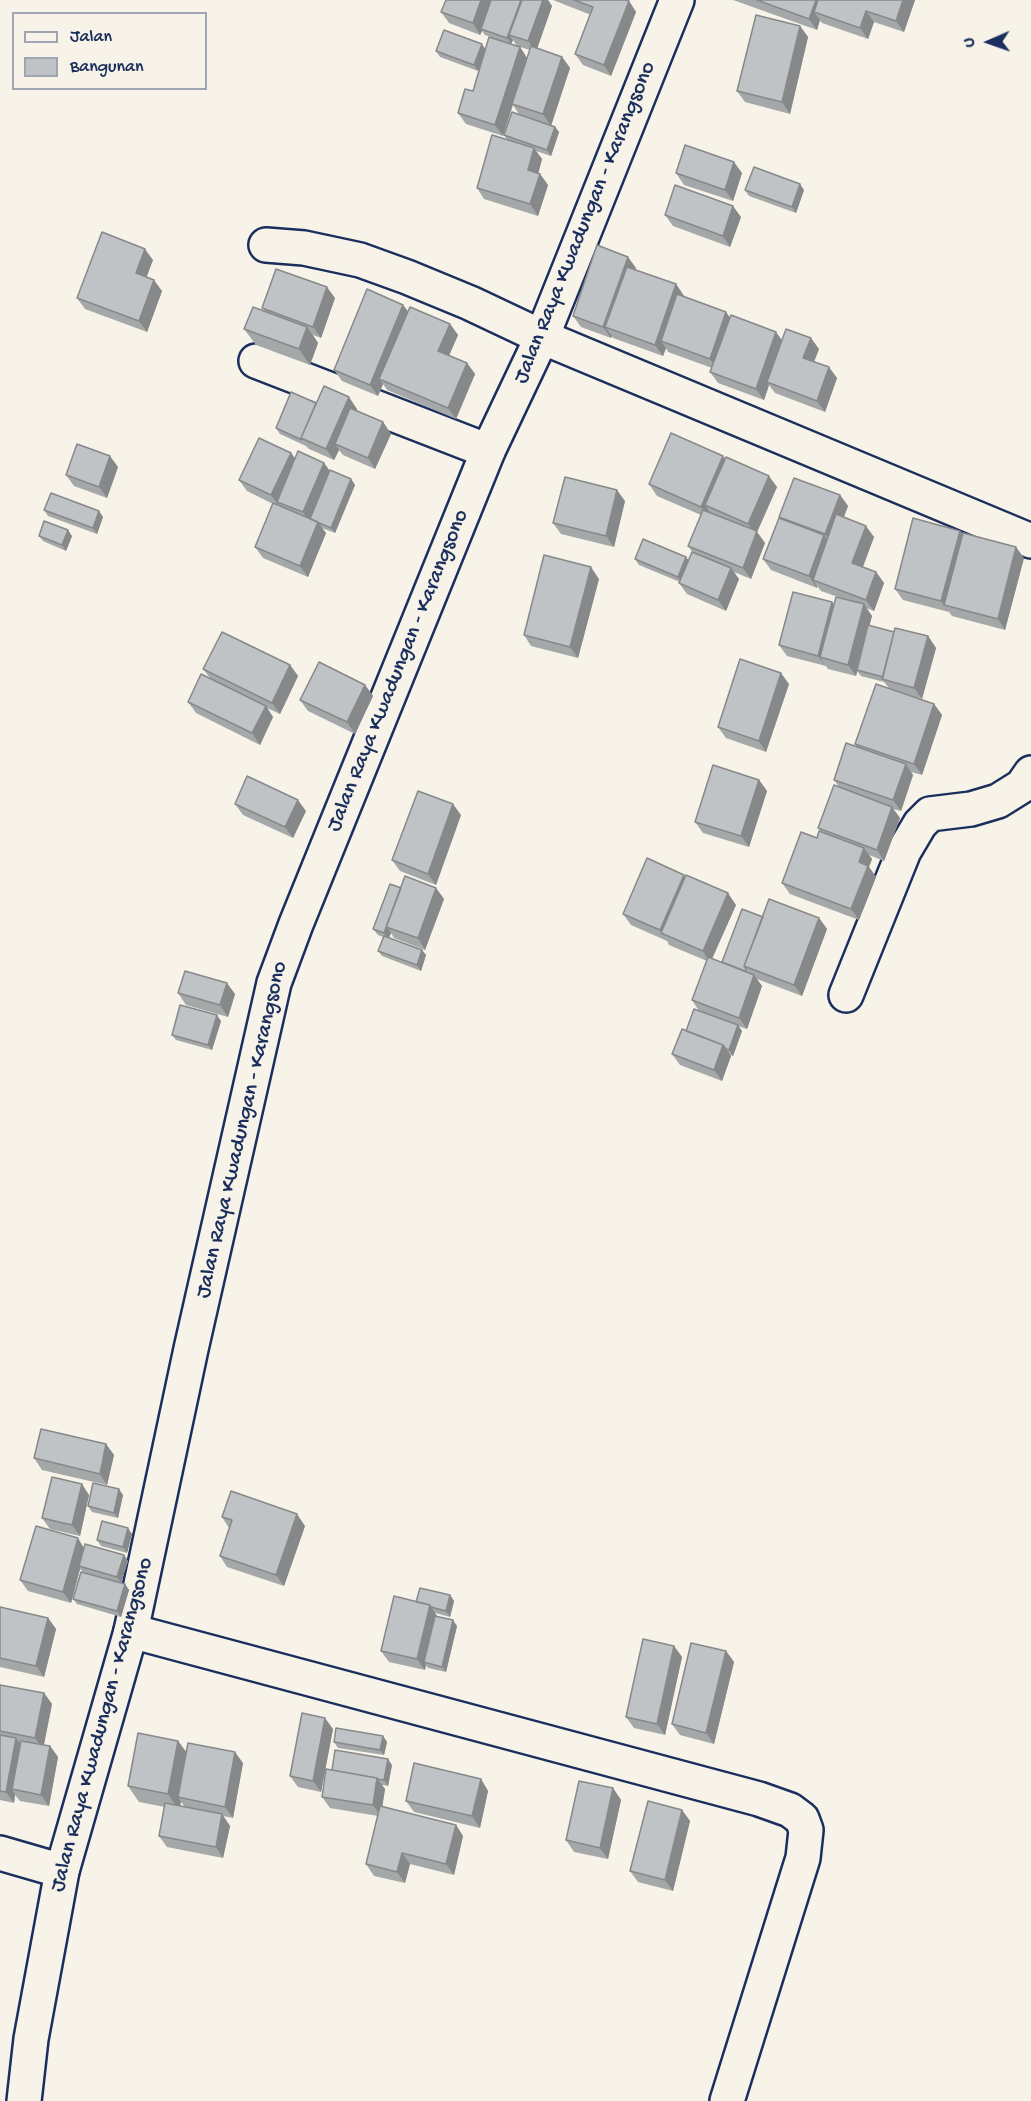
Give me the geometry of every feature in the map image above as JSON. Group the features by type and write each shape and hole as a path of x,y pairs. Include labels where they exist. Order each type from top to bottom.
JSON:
{"street":[{"name":"Jalan Raya Kwadungan - Karangsono","path":"24,2101 32,2039 62,1871 131,1631 191,1349 274,983 488,451 543,337 677,0"},
{"path":"266,245 304,248 360,260 470,303 543,337 1031,541"},
{"path":"256,361 488,451"},
{"path":"846,994 904,851 920,824 930,814 971,810 998,801 1022,786 1031,773"},
{"path":"131,1631 759,1799 790,1810 802,1819 807,1830 803,1858 727,2101"},
{"path":"0,1853 62,1871"}],"building":[{"path":"446,0 481,0 473,23 441,12"},
{"path":"491,0 521,0 507,38 481,29"},
{"path":"522,0 543,0 528,41 509,35"},
{"path":"574,0 629,1 604,65 575,54 593,7"},
{"path":"757,0 816,0 809,19"},
{"path":"818,0 903,0 896,21 866,11 860,28 814,12"},
{"path":"756,15 800,26 782,102 737,91"},
{"path":"444,30 482,44 474,65 436,51"},
{"path":"489,37 520,47 495,125 458,113 465,89 473,91"},
{"path":"531,46 562,57 543,114 512,104"},
{"path":"512,112 555,127 547,150 504,135"},
{"path":"492,135 534,148 528,170 540,174 530,204 477,188"},
{"path":"685,145 734,162 725,190 676,173"},
{"path":"754,167 800,184 792,207 745,190"},
{"path":"675,185 733,206 723,236 665,215"},
{"path":"102,232 145,249 136,273 154,280 139,321 77,298"},
{"path":"597,245 628,257 603,327 573,316"},
{"path":"627,267 676,284 655,345 605,327"},
{"path":"276,269 327,287 313,327 262,308"},
{"path":"367,289 403,305 370,385 334,370"},
{"path":"677,294 726,312 710,359 661,341"},
{"path":"253,307 307,327 299,349 244,329"},
{"path":"410,307 450,324 438,351 467,363 448,408 379,379"},
{"path":"731,315 776,332 756,389 710,372"},
{"path":"786,329 811,338 803,358 829,367 817,401 767,382"},
{"path":"324,386 349,397 326,449 301,438"},
{"path":"291,392 316,403 302,440 276,428"},
{"path":"350,408 383,422 368,458 335,444"},
{"path":"671,433 723,456 701,507 649,484"},
{"path":"259,438 291,453 271,495 239,480"},
{"path":"77,444 110,456 99,487 66,475"},
{"path":"298,451 324,463 303,512 277,502"},
{"path":"726,457 769,476 748,524 705,505"},
{"path":"330,470 351,479 331,528 310,519"},
{"path":"565,477 617,490 606,536 553,523"},
{"path":"794,478 840,495 825,534 779,517"},
{"path":"51,493 99,511 93,528 44,510"},
{"path":"273,503 318,522 300,566 255,547"},
{"path":"703,510 757,531 743,568 688,546"},
{"path":"836,514 866,526 852,563 876,572 866,600 813,580"},
{"path":"779,518 824,535 809,576 763,559"},
{"path":"913,518 960,531 941,601 895,589"},
{"path":"44,521 68,530 62,545 39,536"},
{"path":"963,533 1016,547 998,619 944,605"},
{"path":"643,539 686,557 678,577 635,559"},
{"path":"692,552 731,568 718,600 679,583"},
{"path":"544,555 591,567 570,647 524,635"},
{"path":"793,592 832,602 818,656 779,645"},
{"path":"836,597 864,604 848,665 820,657"},
{"path":"868,625 894,632 883,677 857,670"},
{"path":"895,628 928,636 914,688 882,679"},
{"path":"222,632 290,665 272,703 203,669"},
{"path":"740,659 781,673 759,741 718,727"},
{"path":"319,662 365,685 347,722 300,700"},
{"path":"201,674 266,706 252,733 188,702"},
{"path":"876,684 934,704 914,764 855,744"},
{"path":"846,743 906,764 893,800 834,780"},
{"path":"713,765 759,780 741,836 695,822"},
{"path":"247,776 298,800 285,827 235,804"},
{"path":"834,785 892,807 877,850 818,828"},
{"path":"418,791 453,804 428,874 392,860"},
{"path":"819,831 864,848 859,862 868,866 851,909 782,883 801,832 817,838"},
{"path":"647,858 684,875 660,930 623,914"},
{"path":"686,875 728,893 703,951 661,933"},
{"path":"405,876 436,888 418,938 386,927"},
{"path":"390,884 401,888 384,933 373,929"},
{"path":"769,899 819,918 794,985 744,966"},
{"path":"742,909 763,917 744,966 745,971 722,962"},
{"path":"384,936 422,950 417,965 378,951"},
{"path":"708,957 754,975 739,1018 692,1000"},
{"path":"185,971 227,983 220,1005 178,993"},
{"path":"180,1005 217,1015 208,1045 172,1035"},
{"path":"694,1009 738,1025 729,1050 723,1045 686,1031"},
{"path":"682,1029 723,1045 714,1070 672,1054"},
{"path":"41,1429 106,1444 100,1474 34,1458"},
{"path":"52,1477 82,1484 72,1525 42,1518"},
{"path":"93,1483 119,1489 114,1513 88,1506"},
{"path":"231,1491 297,1514 276,1575 220,1556 232,1520 222,1517"},
{"path":"102,1521 128,1528 123,1547 97,1540"},
{"path":"36,1526 78,1538 63,1592 20,1580"},
{"path":"85,1544 124,1555 117,1577 79,1566"},
{"path":"81,1572 125,1584 117,1611 73,1599"},
{"path":"420,1588 450,1595 446,1611 416,1602"},
{"path":"394,1596 430,1605 417,1659 381,1651"},
{"path":"0,1607 48,1618 36,1666 0,1658"},
{"path":"435,1616 453,1620 442,1667 424,1662"},
{"path":"643,1639 674,1646 657,1724 626,1717"},
{"path":"691,1643 726,1651 706,1733 672,1724"},
{"path":"0,1685 44,1693 35,1738 0,1731"},
{"path":"302,1713 325,1718 313,1781 290,1776"},
{"path":"336,1728 383,1736 380,1750 334,1742"},
{"path":"138,1733 178,1741 168,1794 128,1786"},
{"path":"0,1735 16,1738 6,1792 0,1791"},
{"path":"21,1741 50,1746 41,1795 12,1789"},
{"path":"188,1743 235,1752 225,1807 178,1797"},
{"path":"335,1750 388,1759 384,1780 332,1770"},
{"path":"414,1763 481,1779 472,1816 406,1801"},
{"path":"326,1769 377,1778 373,1805 322,1797"},
{"path":"579,1781 613,1788 600,1848 566,1840"},
{"path":"648,1801 682,1810 665,1880 630,1871"},
{"path":"165,1803 222,1814 216,1847 159,1836"},
{"path":"380,1806 456,1825 446,1864 402,1853 397,1872 366,1864"}]}
